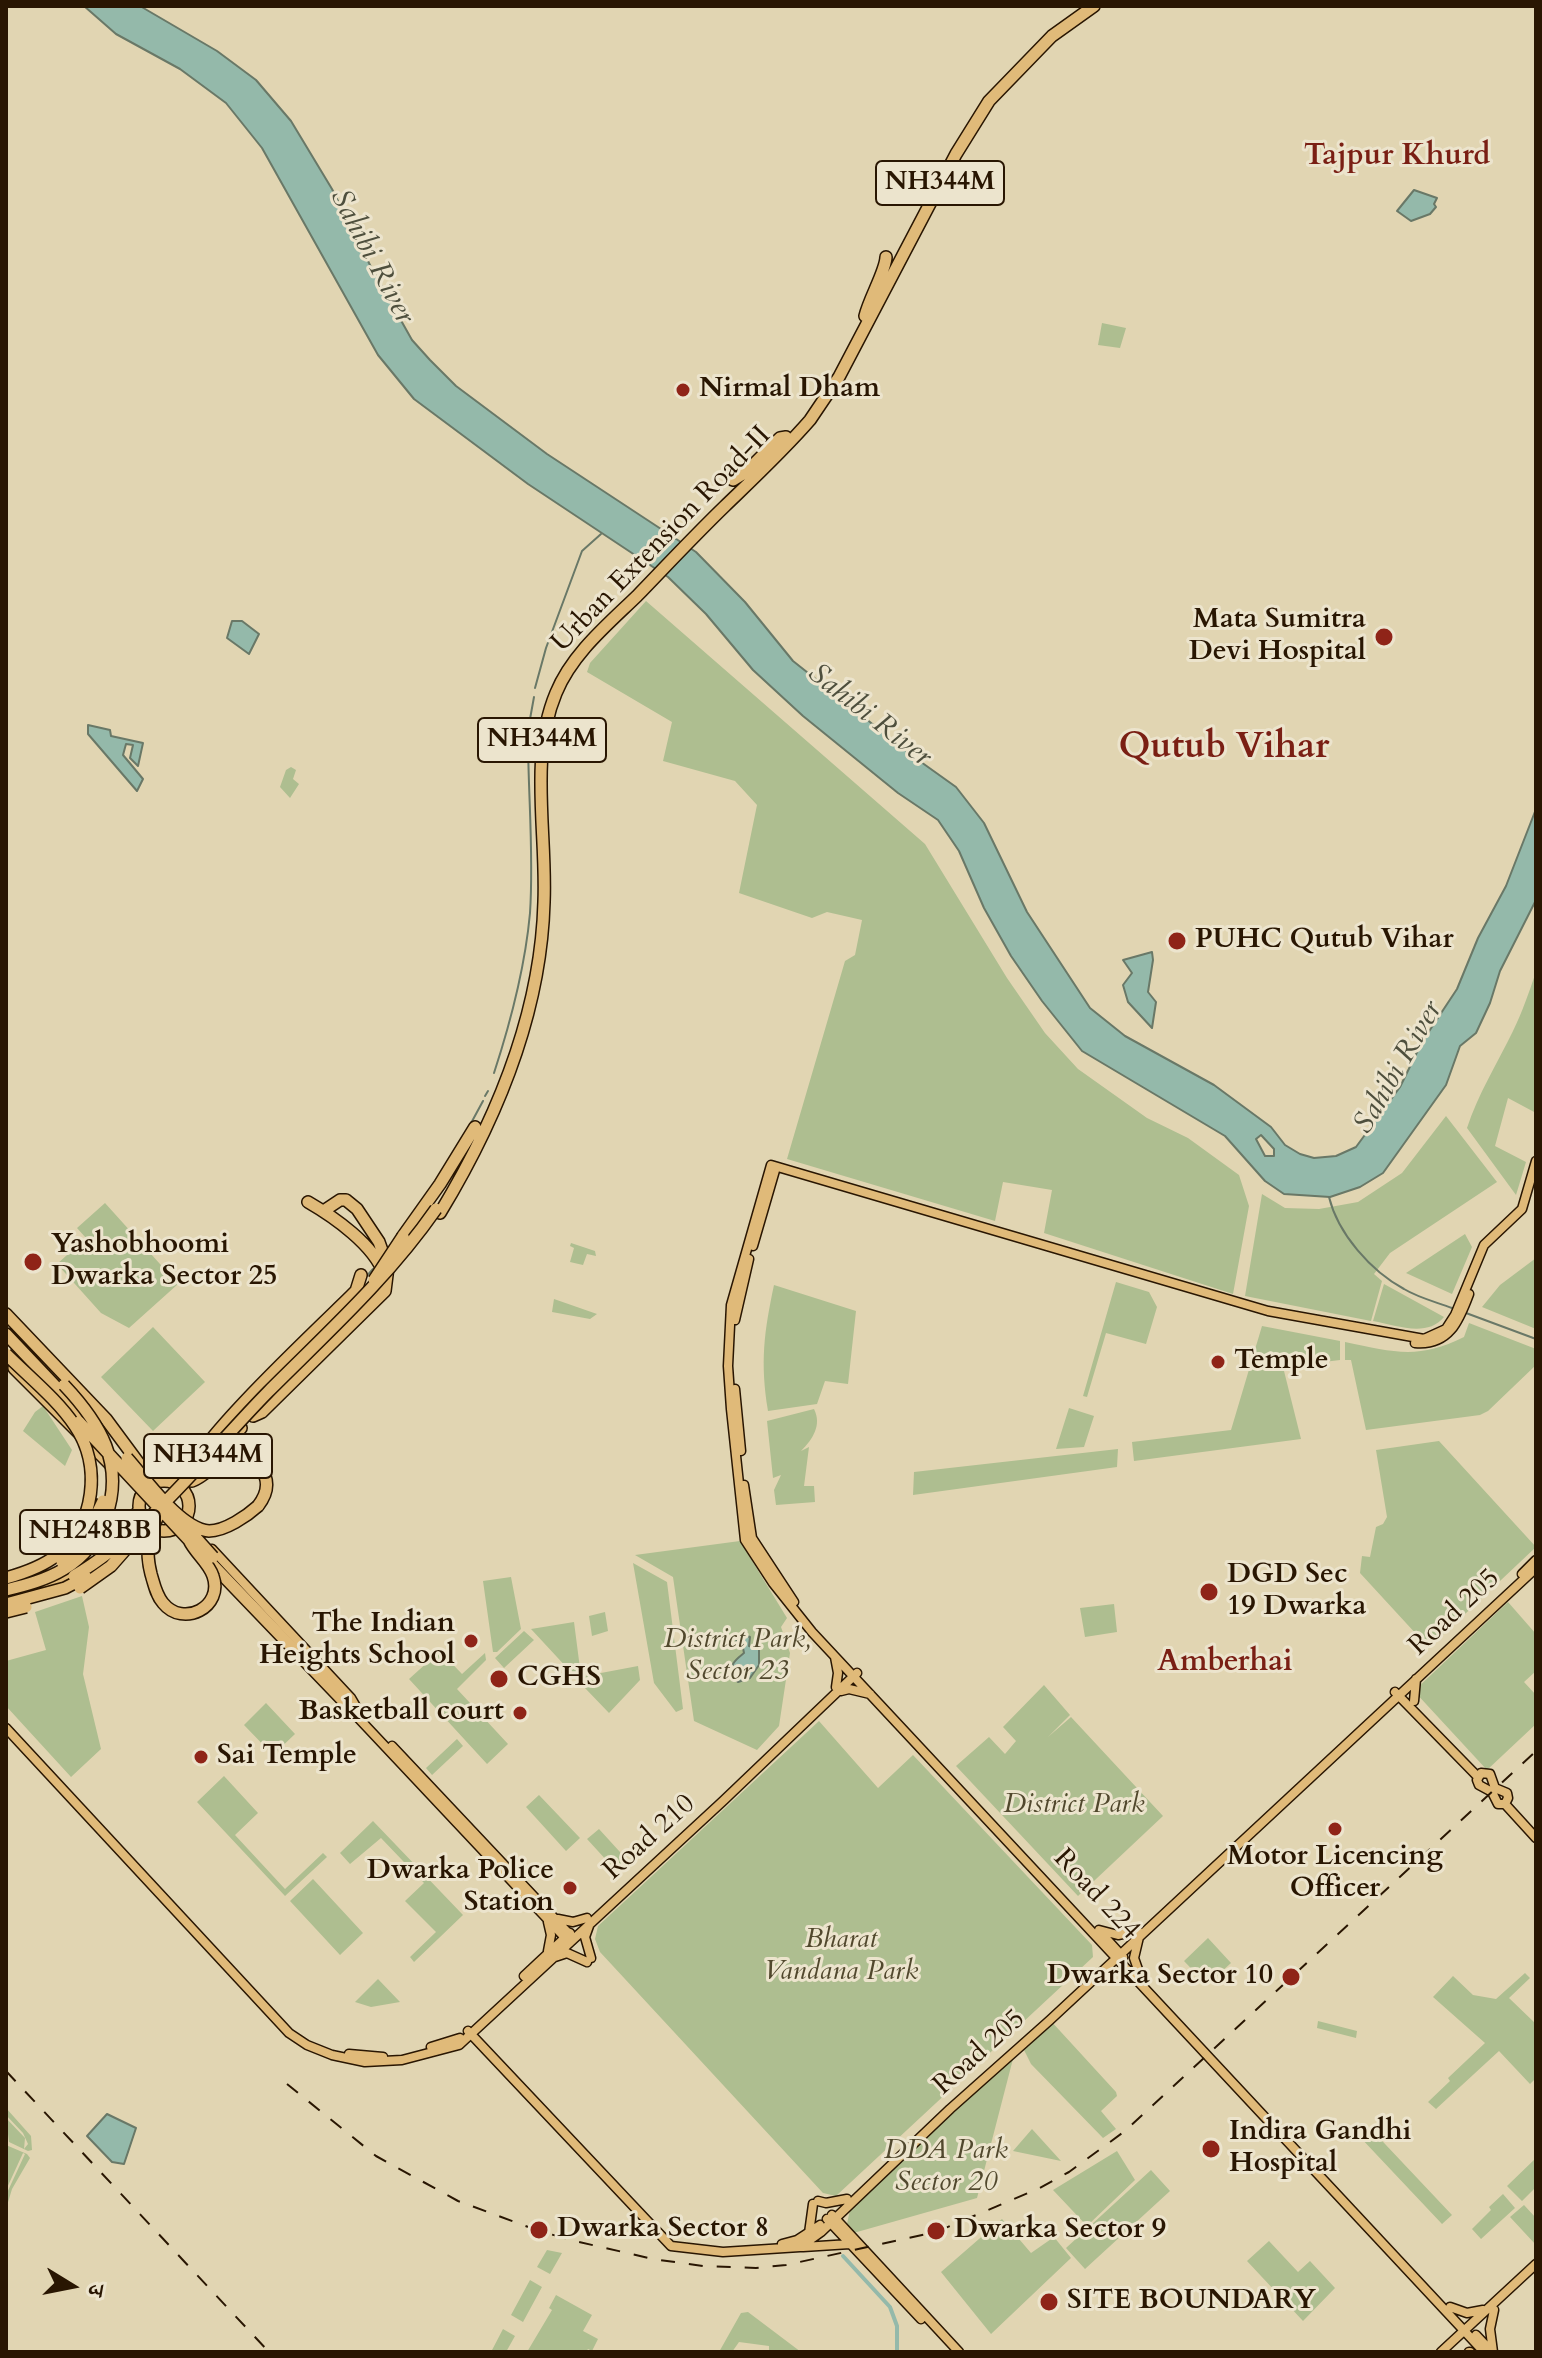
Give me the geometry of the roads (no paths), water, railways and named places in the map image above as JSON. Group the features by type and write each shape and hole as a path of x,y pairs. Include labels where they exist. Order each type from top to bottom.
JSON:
{"highway":[{"name":"Urban Extension Road-II","path":"6,1605 79,1581 133,1541 164,1511 266,1394 362,1301 414,1241 443,1198 477,1138 512,1049 528,986 539,932 540,857 534,767 541,715 557,677 575,651 645,584 805,417 825,390 958,137 979,104 1022,54 1082,6"},
{"name":"Urban Extension Road-II","path":"688,540 798,435 829,394 956,154 989,101 1052,36 1094,6"},
{"path":"865,316 872,291 886,266 886,257"},
{"path":"881,311 900,263"},
{"path":"733,480 746,472 780,438 786,437"},
{"path":"749,483 756,482 798,445"},
{"name":"Urban Extension Road-II","path":"22,1594 74,1576 116,1548 380,1290 440,1213 467,1169 492,1117 517,1050 533,988 546,857 541,756 546,722 556,692 572,665 645,584"},
{"path":"546,722 545,765 548,778"},
{"path":"362,1301 392,1249 440,1184 475,1127"},
{"path":"253,1416 262,1412 385,1291 389,1273 386,1257 361,1214 346,1200 335,1202 325,1210"},
{"path":"308,1202 333,1216 380,1264 385,1291"},
{"path":"164,1511 197,1527 216,1530 254,1510 267,1488 259,1465 241,1455 228,1456 190,1479 189,1468 358,1283"},
{"path":"6,1314 106,1419 154,1483"},
{"name":"NH248BB","path":"6,1323 93,1419 108,1449 113,1484 109,1509 100,1532 84,1554 63,1570 6,1590"},
{"name":"NH248BB","path":"6,1334 85,1419 101,1449 106,1472 102,1506 83,1543 50,1569 6,1581"},
{"path":"6,1343 189,1540 323,1677"},
{"path":"6,1354 75,1426 89,1459 91,1484 87,1510 63,1550 36,1568 6,1581"},
{"path":"6,1361 88,1444 143,1493"},
{"path":"64,1385 78,1393 89,1405 164,1511 352,1707"},
{"path":"6,1605 90,1561 126,1531 139,1510 143,1493 154,1483 167,1481 182,1488 189,1507 180,1524 165,1531 155,1530 144,1522 139,1510"},
{"path":"164,1511 146,1545 150,1570 162,1603 184,1615 200,1612 215,1592 213,1575 189,1540"},
{"path":"6,1605 49,1597 95,1575 155,1530"}],"main road":[{"path":"854,1672 834,1655 799,1612 752,1538 744,1485 733,1346 739,1294 776,1169 1268,1311 1424,1339 1446,1329 1458,1316 1484,1245 1522,1209 1536,1161"},
{"path":"1463,1303 1488,1249 1526,1214 1536,1179"},
{"path":"180,1524 266,1604 351,1698 352,1707"},
{"path":"180,1524 335,1698 352,1707 569,1938"},
{"name":"Road 205","path":"1138,1934 1536,1560"},
{"name":"Road 205","path":"800,2247 1536,1568"},
{"path":"799,1612 854,1672"},
{"path":"834,1655 838,1666 836,1690 849,1689 871,1694"},
{"name":"Road 210","path":"470,2031 854,1672"},
{"name":"Road 224","path":"854,1672 871,1694 1116,1954 1140,1975 1450,2315"},
{"name":"Road 224","path":"854,1672 1098,1930 1127,1969 1450,2315 1468,2330"},
{"path":"1413,1704 1416,1678"},
{"path":"1400,1691 1479,1775 1479,1785 1492,1792 1498,1804 1506,1803"},
{"path":"1386,1707 1413,1704"},
{"path":"6,1720 300,2035 348,2054 381,2058 452,2042 470,2031"},
{"path":"6,1728 304,2046 347,2059 380,2063 453,2048 470,2031"},
{"path":"1479,1775 1490,1774 1495,1788 1507,1793 1506,1803 1536,1835"},
{"path":"550,1919 573,1922 589,1920 585,1937 589,1960 567,1953 548,1957 550,1919"},
{"path":"1098,1930 1118,1935 1138,1934 1134,1958 1140,1975"},
{"name":"Road 205","path":"850,2199 1109,1965 1116,1954"},
{"path":"1109,1965 1127,1969"},
{"path":"470,2031 671,2246 723,2252 850,2244"},
{"name":"Road 205","path":"470,2031 669,2239 692,2246 754,2246 791,2242 831,2218"},
{"path":"809,2233 816,2202 850,2199 847,2232"},
{"path":"831,2218 959,2352"},
{"path":"831,2218 850,2244 952,2352"},
{"path":"1454,2340 1456,2334 1450,2315 1491,2309 1536,2264"},
{"path":"1449,2352 1468,2330 1536,2270"},
{"path":"1491,2309 1493,2352"},
{"path":"1441,2352 1468,2330"},
{"path":"1468,2330 1484,2352"},
{"path":"1468,2330 1493,2352"}],"waterway":[{"path":"535,688 546,648 582,551 601,534"},
{"path":"528,730 534,697"},
{"path":"494,1073 516,994 530,913 528,736"},
{"path":"485,1096 488,1091"},
{"path":"470,1125 483,1101"},
{"path":"1329,1197 1348,1238 1368,1262 1410,1292 1452,1308"},
{"path":"365,1278 373,1269"},
{"path":"1466,1313 1536,1339"},
{"path":"167,1478 194,1451"},
{"path":"100,1538 112,1534 125,1523"},
{"path":"843,2256 890,2307 897,2326 897,2352"}],"railway":[{"path":"287,2084 376,2156 458,2201 539,2231 653,2259 703,2266 756,2268 786,2265 936,2232 1040,2188 1069,2172 1125,2131 1536,1751"},
{"path":"6,2071 269,2352"}],"place":[{"name":"Nirmal Dham","path":"683,390"},
{"name":"Mata Sumitra Devi Hospital","path":"1384,637"},
{"name":"PUHC Qutub Vihar","path":"1177,941"},
{"name":"Yashobhoomi Dwarka Sector 25","path":"33,1262"},
{"name":"Temple","path":"1218,1362"},
{"name":"DGD Sec 19 Dwarka","path":"1209,1592"},
{"name":"The Indian Heights School","path":"471,1641"},
{"name":"CGHS","path":"499,1679"},
{"name":"Basketball court","path":"520,1713"},
{"name":"Sai Temple","path":"201,1757"},
{"name":"Motor Licencing Officer","path":"1335,1829"},
{"name":"Dwarka Police Station","path":"570,1888"},
{"name":"Dwarka Sector 10","path":"1291,1977"},
{"name":"Indira Gandhi Hospital","path":"1211,2149"},
{"name":"Dwarka Sector 8","path":"539,2230"},
{"name":"Dwarka Sector 9","path":"936,2231"},
{"name":"SITE BOUNDARY","path":"1049,2302"}],"district":[{"name":"Tajpur Khurd","path":"1397,157"},
{"name":"Qutub Vihar","path":"1224,749"},
{"name":"Amberhai","path":"1225,1663"}],"water label":[{"name":"Sahibi River","path":"371,257"},
{"name":"Sahibi River","path":"869,716"},
{"name":"Sahibi River","path":"1399,1068"}],"park label":[{"name":"District Park, Sector 23","path":"737,1657"},
{"name":"District Park","path":"1074,1806"},
{"name":"Bharat Vandana Park","path":"841,1957"},
{"name":"DDA Park Sector 20","path":"946,2168"}]}
